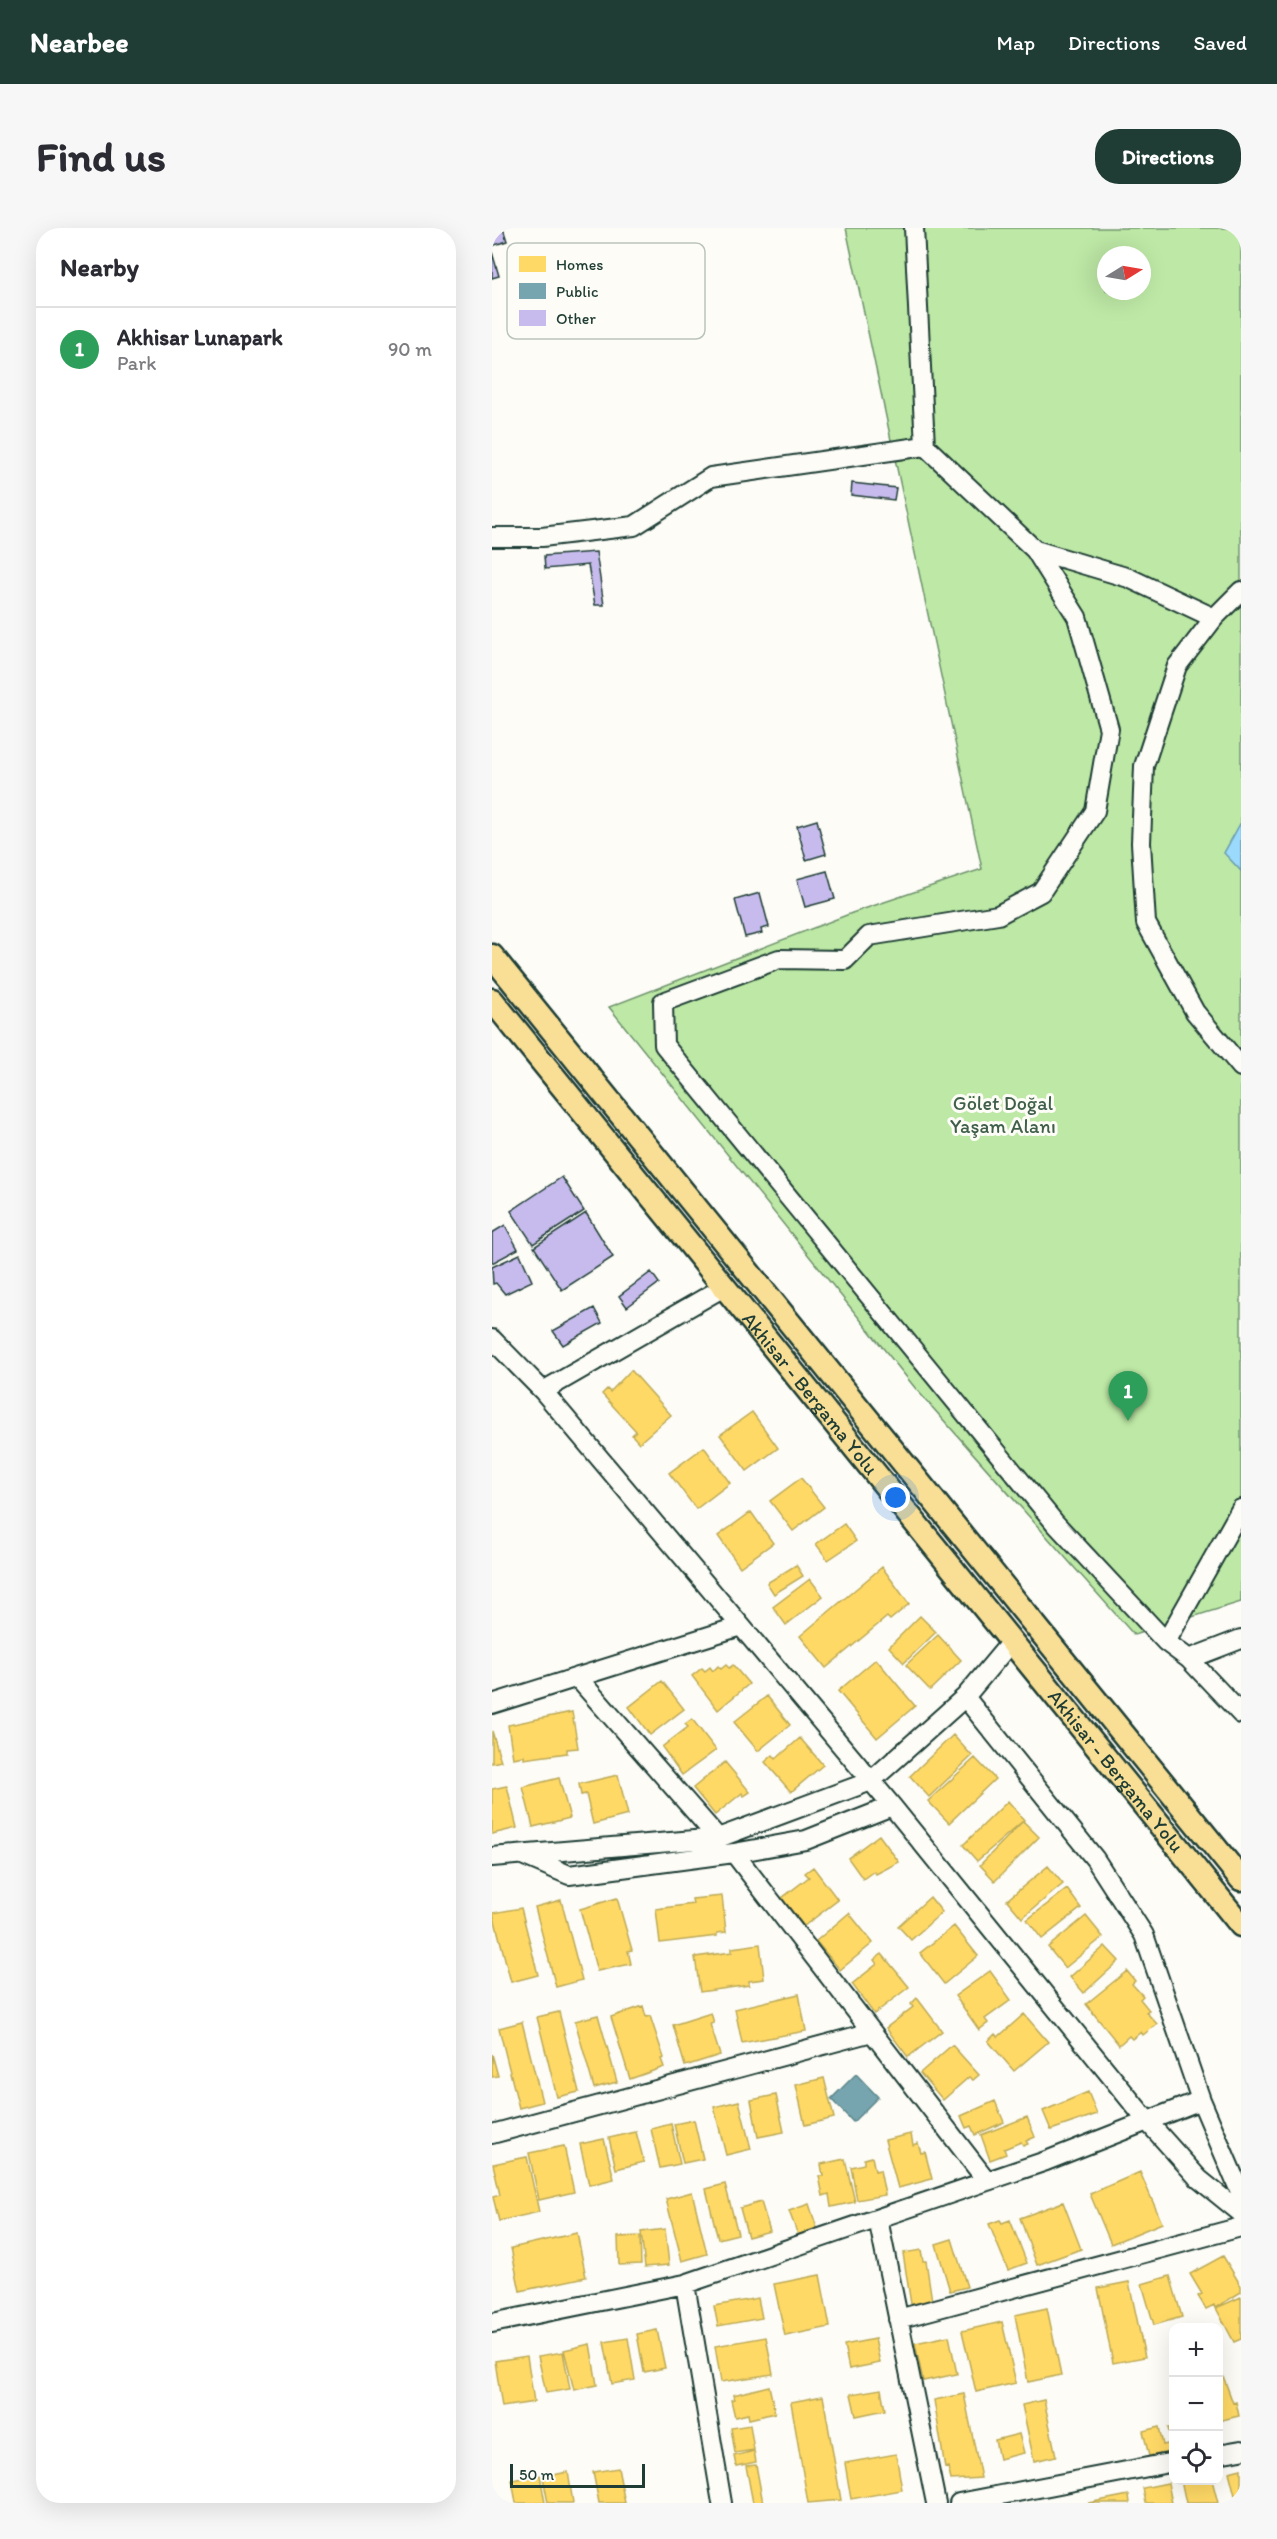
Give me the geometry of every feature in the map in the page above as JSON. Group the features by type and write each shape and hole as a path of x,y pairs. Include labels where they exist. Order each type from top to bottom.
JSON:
{"main road":[{"name":"Akhisar - Bergama Yolu","path":"492,956 1241,1879"},
{"name":"Akhisar - Bergama Yolu","path":"492,999 1241,1925"}],"street":[{"path":"914,228 925,446 1035,550 1077,617 1109,729 1095,811 1041,892 998,915 869,936 845,960 779,959 663,1002 664,1045 1055,1523 1166,1642 1189,1659 1241,1714"},
{"path":"492,537 542,537 634,526 711,477 925,446"},
{"path":"1035,550 1129,579 1214,618"},
{"path":"1241,591 1214,618 1177,666 1144,766 1140,843 1146,923 1195,1012 1241,1067"},
{"path":"543,1391 724,1287"},
{"path":"492,1339 543,1391 892,1806 1148,2122 1199,2180 1241,2214"},
{"path":"1166,1642 1241,1509"},
{"path":"492,1704 741,1626"},
{"path":"1189,1659 1241,1639"},
{"path":"492,1857 517,1853 718,1838 871,1781 965,1697 1011,1642"},
{"path":"577,1677 718,1838"},
{"path":"965,1697 1095,1859 1144,1935 1201,2100 1241,2194"},
{"path":"517,1853 569,1875 734,1854 806,1840 892,1806"},
{"path":"734,1854 987,2181"},
{"path":"492,2134 872,2032"},
{"path":"492,2323 686,2284 987,2181 1148,2122 1201,2100"},
{"path":"878,2219 936,2503"},
{"path":"898,2319 1241,2227"},
{"path":"686,2284 722,2503"},
{"path":"1223,2453 1241,2450"},
{"path":"959,2503 1169,2463"}],"green space":[{"name":"Gölet Doğal Yaşam Alanı","path":"846,228 1241,228 1241,1602 1134,1635 916,1389 609,1007 852,913 982,869"}],"water":[{"path":"1241,822 1241,871 1224,853"}],"building: Homes":[{"path":"631,1370 671,1415 639,1443 632,1435 636,1431 602,1394 607,1389 610,1392"},
{"path":"752,1412 778,1448 747,1471 720,1435"},
{"path":"704,1447 730,1483 696,1509 669,1473"},
{"path":"801,1478 824,1507 793,1531 770,1501"},
{"path":"751,1512 773,1543 740,1567 718,1536"},
{"path":"844,1524 856,1541 828,1560 816,1544"},
{"path":"796,1565 803,1576 774,1594 767,1583"},
{"path":"882,1567 909,1604 890,1620 887,1617 826,1668 800,1636"},
{"path":"810,1579 823,1596 786,1625 773,1607"},
{"path":"920,1616 936,1632 904,1663 889,1647"},
{"path":"938,1635 961,1660 930,1690 906,1665"},
{"path":"876,1659 915,1706 877,1738 838,1691"},
{"path":"726,1665 729,1668 733,1665 749,1684 718,1710 692,1676 702,1668 705,1671 710,1667 713,1671 718,1666 721,1669"},
{"path":"662,1681 684,1709 650,1735 629,1707"},
{"path":"767,1696 790,1725 758,1751 734,1722"},
{"path":"572,1712 578,1748 567,1749 567,1753 524,1759 524,1756 513,1758 508,1725"},
{"path":"692,1719 716,1750 682,1775 662,1747 688,1727 685,1724"},
{"path":"492,1731 501,1761 492,1763"},
{"path":"953,1735 972,1756 929,1797 910,1776"},
{"path":"800,1738 823,1765 791,1792 765,1762 773,1755 776,1759"},
{"path":"975,1758 995,1779 949,1823 928,1801"},
{"path":"725,1762 750,1792 744,1796 742,1793 715,1815 693,1788"},
{"path":"618,1775 628,1815 593,1824 586,1794 581,1795 579,1784"},
{"path":"559,1778 570,1818 533,1827 523,1787"},
{"path":"507,1786 517,1828 492,1834 492,1789"},
{"path":"1008,1801 1024,1820 977,1861 963,1845"},
{"path":"1023,1821 1039,1837 995,1881 980,1865"},
{"path":"879,1835 899,1862 876,1874 874,1871 863,1879 848,1858"},
{"path":"1048,1866 1063,1884 1022,1918 1007,1900"},
{"path":"813,1867 838,1900 804,1926 782,1898 809,1877 805,1873"},
{"path":"1067,1889 1081,1908 1042,1939 1027,1920"},
{"path":"722,1896 726,1932 717,1933 717,1936 660,1943 656,1909 693,1904 692,1899"},
{"path":"930,1897 942,1912 911,1940 898,1926"},
{"path":"617,1898 632,1950 628,1951 631,1964 597,1971 580,1909"},
{"path":"561,1900 582,1980 556,1987 535,1907"},
{"path":"521,1908 538,1975 511,1982 493,1913"},
{"path":"849,1913 873,1943 840,1970 816,1941"},
{"path":"1086,1916 1103,1937 1065,1968 1048,1947"},
{"path":"954,1926 978,1956 944,1984 920,1953"},
{"path":"760,1944 764,1979 749,1981 749,1985 700,1992 695,1957 732,1952 732,1948"},
{"path":"1105,1946 1119,1961 1084,1993 1070,1977"},
{"path":"882,1954 909,1987 874,2014 852,1984 877,1964 874,1960"},
{"path":"990,1971 1011,2000 985,2019 988,2023 979,2030 955,1996"},
{"path":"1127,1971 1135,1981 1132,1984 1143,1996 1140,1999 1149,2010 1146,2012 1157,2024 1143,2035 1141,2032 1132,2039 1129,2036 1119,2045 1086,2004"},
{"path":"799,1994 806,2031 742,2043 735,2009"},
{"path":"917,1998 942,2031 908,2057 886,2028 913,2007 911,2004"},
{"path":"643,2006 646,2017 650,2016 664,2058 661,2059 664,2067 630,2079 611,2017"},
{"path":"559,2012 579,2092 557,2097 537,2017"},
{"path":"711,2013 714,2023 710,2024 720,2055 685,2066 673,2025"},
{"path":"1024,2014 1048,2042 1014,2071 988,2041 995,2034 998,2037"},
{"path":"598,2015 617,2082 594,2088 575,2021"},
{"path":"522,2022 542,2102 519,2108 499,2028"},
{"path":"952,2045 979,2075 973,2080 969,2077 943,2100 920,2073"},
{"path":"492,2054 498,2076 492,2077"},
{"path":"824,2078 834,2118 805,2125 796,2085"},
{"path":"1088,2092 1097,2114 1051,2130 1043,2111"},
{"path":"776,2095 784,2132 758,2137 751,2100"},
{"path":"739,2101 751,2149 726,2155 714,2107"},
{"path":"995,2101 1004,2122 975,2135 971,2126 966,2128 961,2116"},
{"path":"1027,2117 1035,2137 1026,2141 1028,2144 1023,2146 1021,2142 1004,2149 1006,2154 990,2160 981,2135"},
{"path":"694,2120 703,2159 683,2163 674,2124"},
{"path":"671,2124 680,2164 660,2168 651,2129"},
{"path":"636,2132 644,2162 616,2169 609,2138"},
{"path":"911,2134 913,2145 918,2143 921,2153 925,2152 932,2179 898,2188 885,2140"},
{"path":"604,2139 614,2179 589,2185 580,2144"},
{"path":"564,2146 574,2192 539,2200 529,2153"},
{"path":"527,2157 539,2212 499,2221 493,2197 500,2195 493,2164"},
{"path":"872,2157 875,2171 880,2170 885,2195 857,2200 851,2167 864,2164 864,2159"},
{"path":"845,2159 855,2202 831,2207 829,2194 823,2196 819,2176 823,2176 821,2164"},
{"path":"1140,2172 1162,2223 1111,2244 1090,2194"},
{"path":"725,2184 738,2234 718,2239 706,2189"},
{"path":"692,2192 707,2254 682,2261 666,2199"},
{"path":"761,2202 770,2231 748,2237 740,2208"},
{"path":"1063,2202 1081,2249 1037,2265 1020,2218"},
{"path":"809,2204 817,2228 798,2235 789,2211"},
{"path":"1000,2220 1002,2223 1010,2220 1027,2263 1008,2270 989,2224"},
{"path":"665,2229 669,2265 645,2267 641,2232"},
{"path":"577,2233 586,2277 520,2291 511,2248"},
{"path":"640,2236 641,2264 619,2265 618,2237"},
{"path":"952,2239 967,2287 950,2291 936,2244"},
{"path":"921,2250 923,2261 926,2261 932,2301 911,2304 903,2253"},
{"path":"1223,2256 1241,2286 1241,2292 1215,2308 1214,2305 1206,2309 1198,2296 1202,2294 1190,2274"},
{"path":"820,2275 830,2327 785,2336 774,2284"},
{"path":"1170,2276 1182,2317 1154,2325 1142,2284"},
{"path":"1129,2282 1145,2357 1113,2363 1098,2288"},
{"path":"1241,2297 1241,2339 1234,2342 1216,2308"},
{"path":"758,2298 762,2318 718,2326 714,2306"},
{"path":"1047,2308 1061,2375 1028,2382 1015,2315"},
{"path":"1002,2322 1016,2383 976,2392 962,2331"},
{"path":"657,2330 665,2368 644,2372 637,2334"},
{"path":"949,2336 957,2374 923,2381 915,2343"},
{"path":"766,2337 773,2374 721,2382 715,2346"},
{"path":"628,2338 635,2380 612,2384 604,2342"},
{"path":"875,2339 880,2363 849,2369 844,2345"},
{"path":"590,2344 597,2385 574,2390 564,2350"},
{"path":"563,2352 570,2389 546,2393 538,2356"},
{"path":"527,2356 534,2402 502,2407 495,2361"},
{"path":"1223,2376 1233,2403 1236,2402 1239,2416 1223,2420"},
{"path":"769,2386 775,2413 749,2419 748,2414 735,2417 731,2400 734,2399 733,2395"},
{"path":"881,2389 885,2410 856,2416 851,2394"},
{"path":"964,2394 981,2478 951,2480 948,2467 945,2468 934,2400"},
{"path":"823,2396 841,2500 808,2503 791,2402"},
{"path":"1044,2400 1056,2456 1034,2461 1022,2405"},
{"path":"750,2425 754,2450 735,2453 731,2428"},
{"path":"1159,2427 1163,2445 1169,2444 1169,2452 1149,2456 1143,2431"},
{"path":"1019,2434 1024,2453 999,2459 995,2440"},
{"path":"754,2451 756,2462 736,2466 734,2456"},
{"path":"896,2454 902,2490 851,2499 845,2463"},
{"path":"756,2465 763,2503 753,2503 746,2466"},
{"path":"618,2468 625,2503 599,2503 593,2472"},
{"path":"1241,2469 1241,2503 1237,2503 1229,2472"},
{"path":"568,2472 573,2503 548,2503 543,2477"},
{"path":"540,2475 545,2503 516,2503 512,2480"},
{"path":"1168,2483 1172,2503 1146,2503 1143,2488"},
{"path":"1182,2485 1213,2485 1218,2503 1186,2503"},
{"path":"1129,2495 1130,2503 1088,2503"}],"building: Public":[{"path":"856,2074 878,2097 853,2122 831,2099"}],"building: Other":[{"path":"492,228 503,228 507,241 492,246"},
{"path":"492,252 499,276 492,278"},
{"path":"852,483 896,488 894,500 851,495"},
{"path":"596,552 604,605 595,605 588,565 545,569 544,556"},
{"path":"817,820 826,854 806,860 797,826"},
{"path":"827,871 835,899 805,907 797,879"},
{"path":"760,893 769,927 761,929 762,933 745,937 735,900"},
{"path":"562,1177 584,1211 533,1244 511,1211"},
{"path":"586,1213 613,1257 562,1290 534,1247"},
{"path":"505,1225 518,1249 492,1263 492,1233"},
{"path":"520,1254 532,1281 505,1294 496,1283 493,1284 492,1267"},
{"path":"651,1272 659,1283 627,1307 619,1296"},
{"path":"594,1308 602,1323 563,1345 553,1331"}],"place":[{"name":"Akhisar Lunapark","path":"1128,1421"}]}
